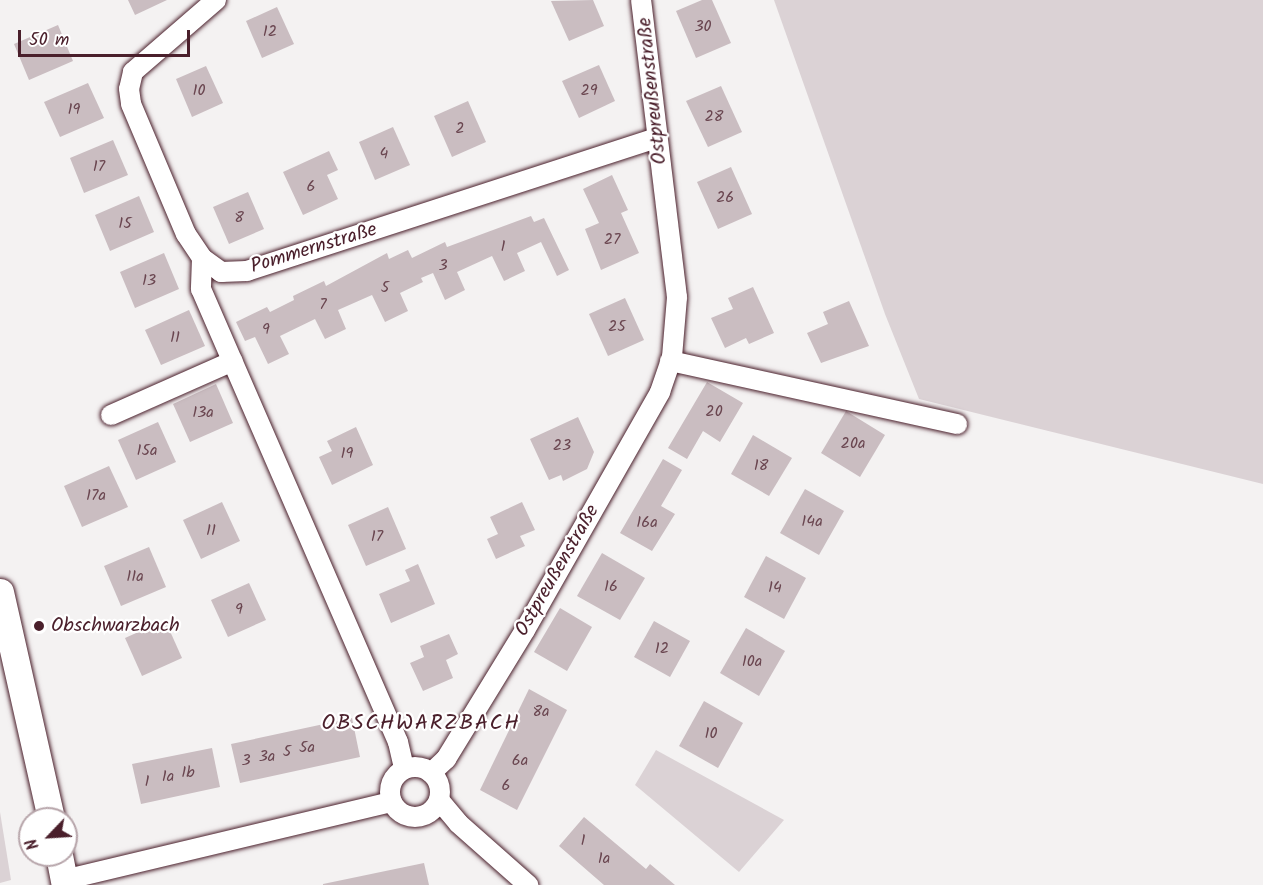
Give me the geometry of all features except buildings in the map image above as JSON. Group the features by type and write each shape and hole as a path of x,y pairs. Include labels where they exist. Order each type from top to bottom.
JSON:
{"main road":[{"path":"0,592 48,807"}],"street":[{"path":"216,0 133,72 129,89 131,104 182,223 202,258 201,289 398,742 404,769"},
{"name":"Ostpreußenstraße","path":"431,773 446,759 525,630 660,392 670,361 676,297 641,0"},
{"name":"Pommernstraße","path":"202,258 221,272 247,271 657,138"},
{"path":"111,416 233,361"},
{"path":"670,361 957,424"},
{"path":"439,800 426,814 416,817 406,816 392,802 391,783 404,769 414,766 431,773 438,781 439,800 458,823 528,885"},
{"path":"63,873 392,802"}],"shaded area":[{"path":"774,0 1263,0 1263,484 919,399 885,314"},
{"path":"656,750 784,820 739,872 635,785"},
{"path":"0,812 11,880 0,883"}],"place":[{"name":"Obschwarzbach","path":"39,626"}],"district":[{"name":"OBSCHWARZBACH","path":"421,724"}]}
